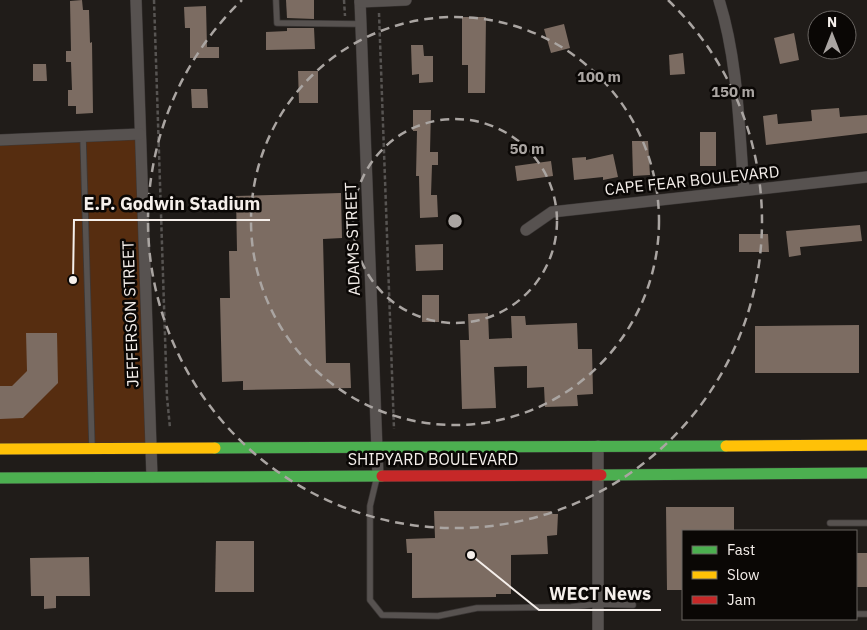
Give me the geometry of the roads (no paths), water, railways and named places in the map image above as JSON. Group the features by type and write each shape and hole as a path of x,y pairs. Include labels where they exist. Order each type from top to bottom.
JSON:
{"main road":[{"name":"SHIPYARD BOULEVARD","path":"0,449 867,445"},
{"name":"SHIPYARD BOULEVARD","path":"0,478 867,473"}],"street":[{"name":"JEFFERSON STREET","path":"136,0 152,477"},
{"path":"360,1 406,0"},
{"path":"719,0 731,55 744,190"},
{"name":"ADAMS STREET","path":"360,1 378,476"},
{"path":"0,140 140,134"},
{"name":"CAPE FEAR BOULEVARD","path":"526,230 552,212 867,177"},
{"path":"598,446 598,630"}],"lane":[{"path":"276,0 277,24 361,24"},
{"path":"83,137 92,449"},
{"path":"378,476 370,506 370,600 382,615 438,616 477,608 572,607 598,604 633,605"},
{"path":"830,523 867,523"}],"place":[{"name":"E.P. Godwin Stadium","path":"73,280"},
{"name":"WECT News","path":"471,555"}]}
